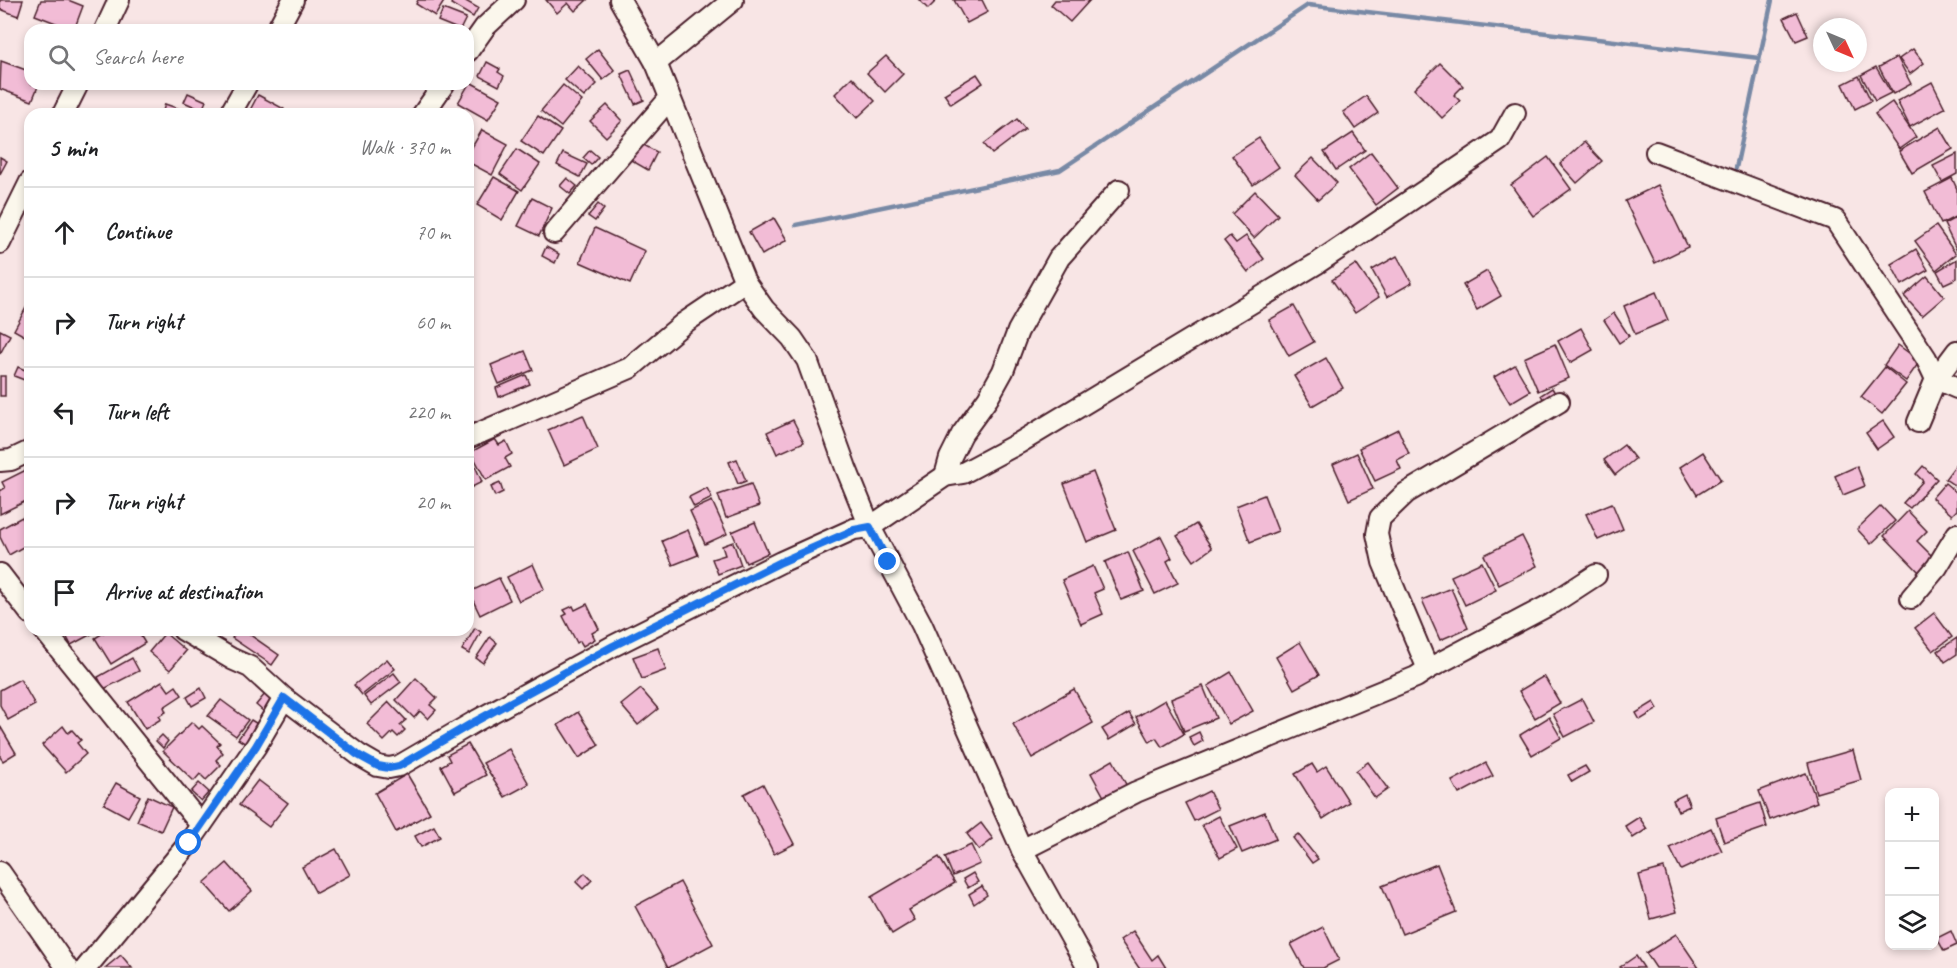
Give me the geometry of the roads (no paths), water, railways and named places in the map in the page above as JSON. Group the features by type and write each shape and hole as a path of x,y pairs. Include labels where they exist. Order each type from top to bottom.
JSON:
{"street":[{"path":"108,24 119,0"},
{"path":"280,24 294,0"},
{"path":"474,43 485,27 514,0"},
{"path":"620,0 656,63 745,282 764,309 792,338 807,360 870,527 922,625 1022,850 1088,968"},
{"path":"656,63 733,0"},
{"path":"66,108 75,90"},
{"path":"233,108 244,90"},
{"path":"427,108 440,90"},
{"path":"554,233 669,99"},
{"path":"197,636 232,659 250,667 284,698 358,755 378,766 389,768 399,766 613,646 781,562 854,530 870,527 945,476 963,473 1019,443 1316,264 1500,140 1515,113"},
{"path":"1656,152 1835,220 1926,358 1936,379 1957,388"},
{"path":"945,476 950,458 962,434 988,398 1003,371 1018,331 1059,258 1119,190"},
{"path":"1,236 24,193"},
{"path":"474,435 630,368 684,323 745,282"},
{"path":"1918,422 1936,379 1957,351"},
{"path":"1428,669 1383,562 1377,534 1380,518 1406,493 1559,402"},
{"path":"0,461 11,460 24,455"},
{"path":"1911,598 1937,567 1957,534"},
{"path":"0,574 24,605"},
{"path":"1022,850 1136,792 1416,677 1553,603 1596,575"},
{"path":"49,636 201,825"},
{"path":"86,968 189,843 256,746 284,698"},
{"path":"0,872 67,968"}],"waterway":[{"path":"1736,168 1772,0"},
{"path":"796,225 1060,170 1308,5 1759,58"}]}
